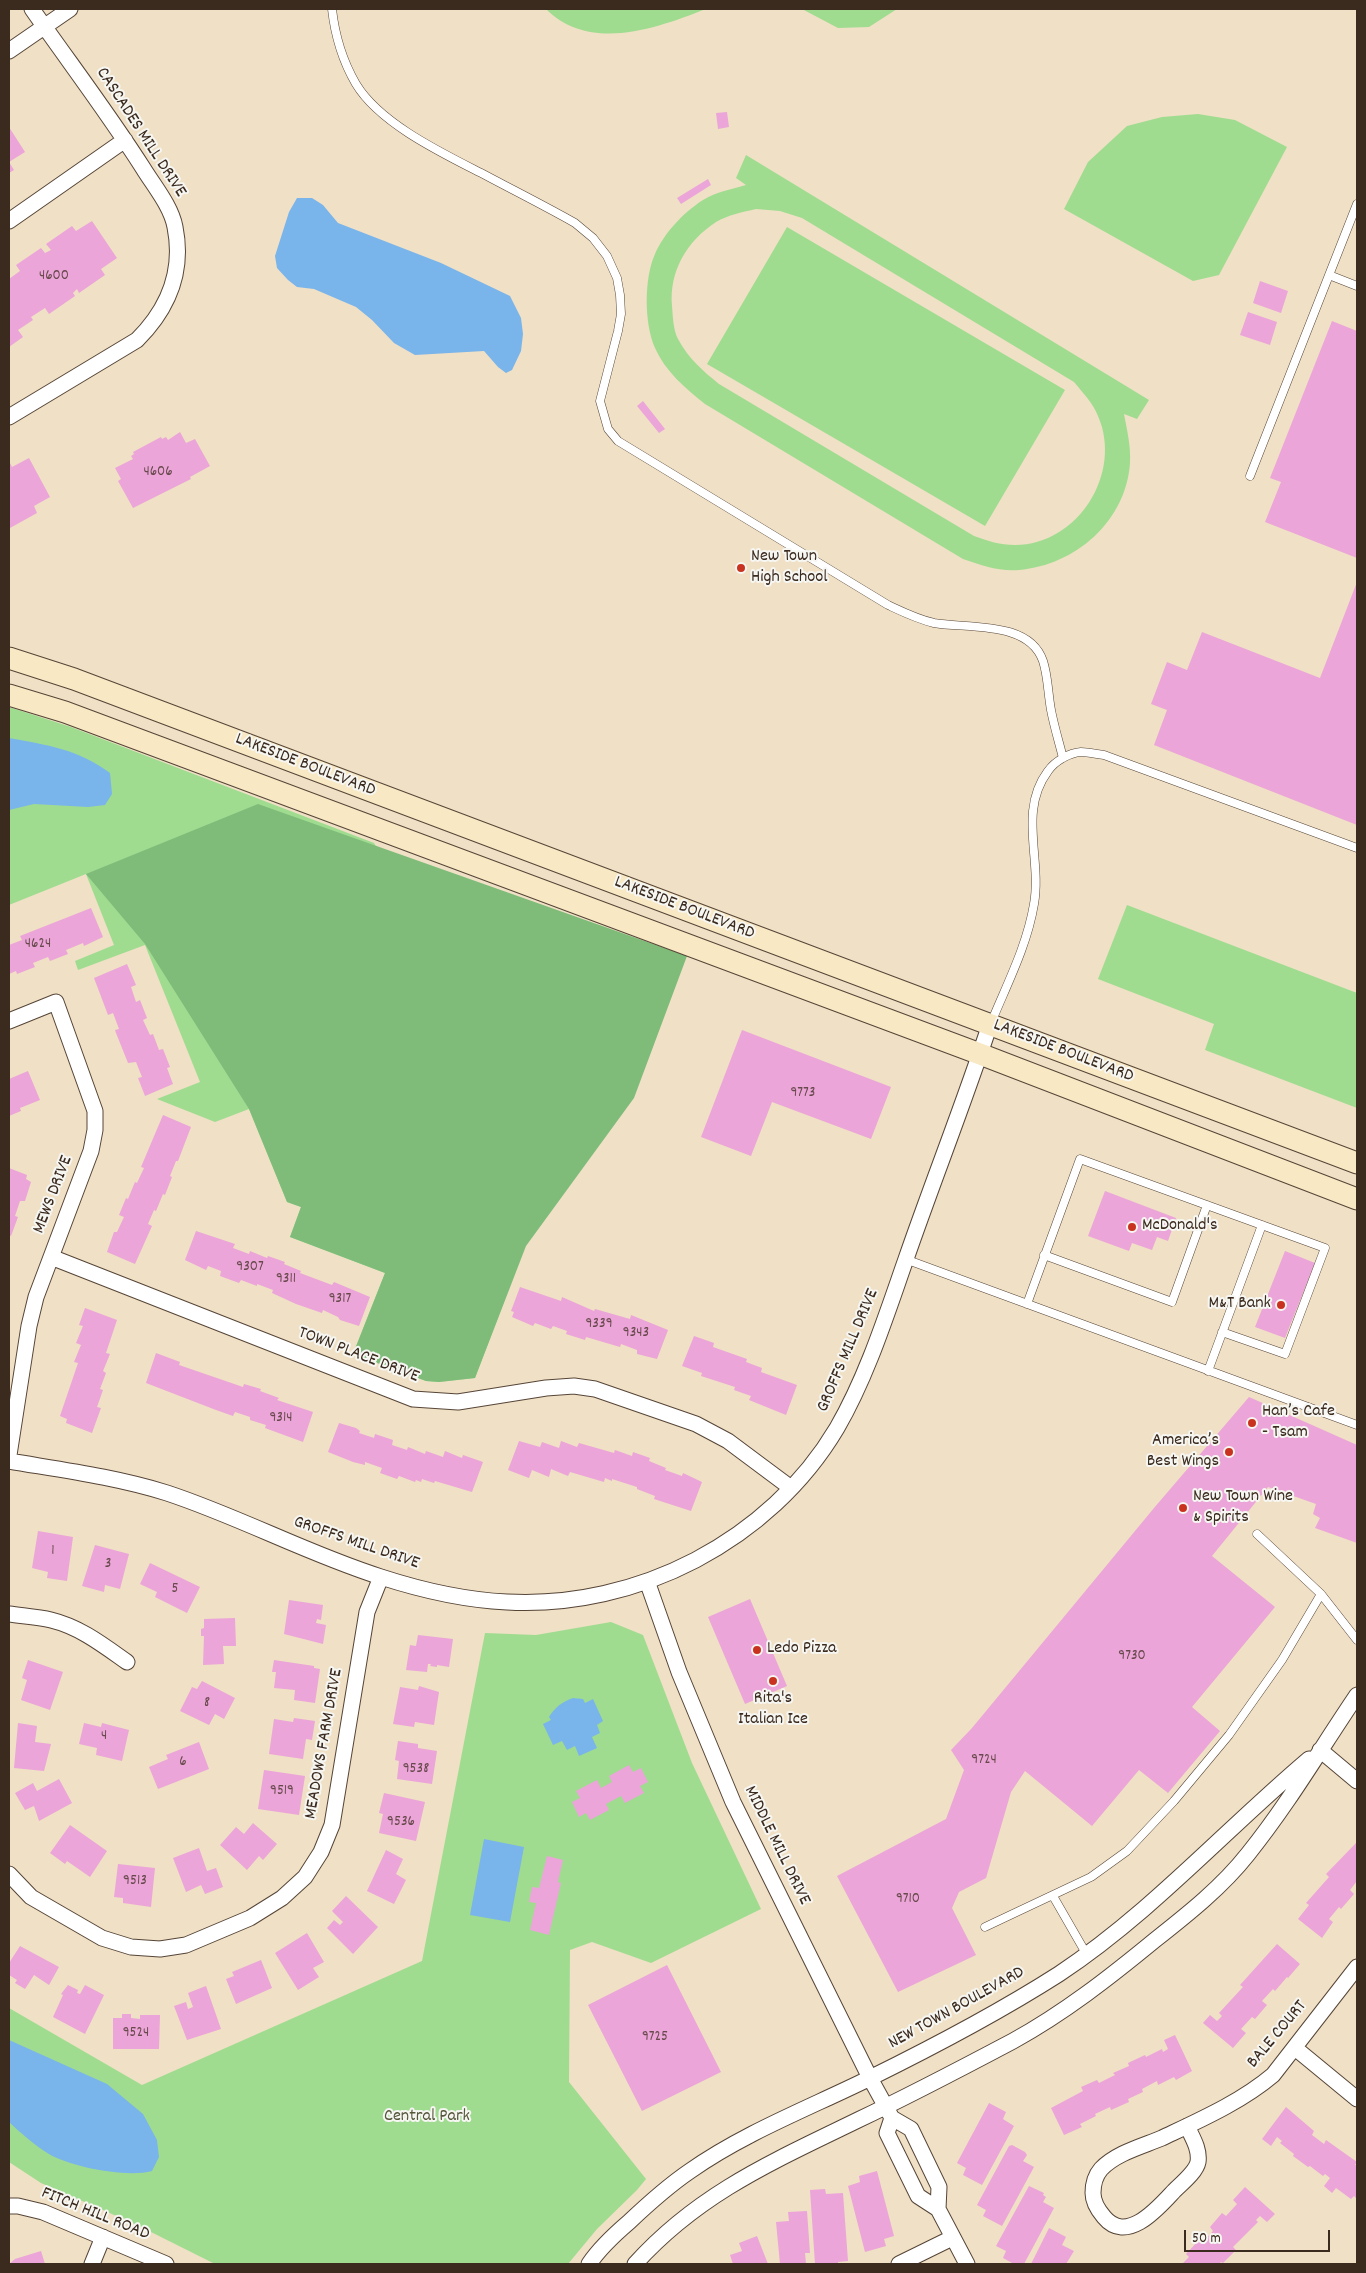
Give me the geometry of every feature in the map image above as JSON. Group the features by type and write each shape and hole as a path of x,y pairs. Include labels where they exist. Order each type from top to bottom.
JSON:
{"main road":[{"name":"LAKESIDE BOULEVARD","path":"9,658 74,679 1357,1163"},
{"name":"LAKESIDE BOULEVARD","path":"9,695 65,712 980,1054 1357,1199"}],"street":[{"name":"CASCADES MILL DRIVE","path":"9,417 137,340 154,323 167,301 176,267 175,226 166,205 125,140 32,9"},
{"path":"9,51 70,9"},
{"path":"9,220 125,140"},
{"name":"MEWS DRIVE","path":"9,1021 56,1002 95,1111 95,1130 91,1151 36,1297 29,1326 9,1455"},
{"name":"GROFFS MILL DRIVE","path":"9,1460 107,1477 168,1493 381,1577 460,1597 508,1602 554,1601 590,1596 647,1581 695,1562 770,1510 818,1455 836,1428 856,1391 906,1260 990,1024"},
{"name":"TOWN PLACE DRIVE","path":"51,1257 412,1399 458,1402 546,1388 574,1386 595,1389 696,1424 728,1441 790,1488"},
{"name":"MEADOWS FARM DRIVE","path":"9,1874 31,1897 102,1938 130,1947 160,1949 186,1945 250,1918 282,1898 305,1877 321,1852 332,1825 367,1612 381,1577"},
{"name":"MIDDLE MILL DRIVE","path":"647,1581 679,1672 733,1802 889,2113 911,2129 939,2187 938,2209 967,2264"},
{"path":"9,1614 52,1620 75,1628 127,1662"},
{"name":"NEW TOWN BOULEVARD","path":"635,2264 671,2229 709,2198 749,2173 889,2113 1016,2039 1075,2002 1194,1909 1246,1856 1288,1801 1357,1695"},
{"path":"1320,1750 1357,1781"},
{"name":"NEW TOWN BOULEVARD","path":"589,2264 655,2196 692,2169 736,2144 870,2078 998,2011 1087,1955 1177,1880 1276,1787 1320,1750"},
{"name":"BALE COURT","path":"1188,2126 1198,2150 1198,2163 1190,2174 1146,2220 1120,2226 1106,2220 1098,2210 1093,2196 1094,2180 1100,2170 1111,2161 1188,2126 1258,2088 1274,2075 1357,1967"},
{"path":"1294,2048 1357,2099"},
{"name":"MIDDLE MILL DRIVE","path":"889,2113 887,2133 918,2196 938,2209"},
{"name":"FITCH HILL ROAD","path":"9,2206 43,2212 166,2264"},
{"path":"92,2264 103,2237"},
{"path":"899,2264 952,2238"}],"lane":[{"path":"332,9 336,38 344,61 357,85 398,126 429,147 575,223 593,238 607,256 617,278 621,314 600,401 608,429 618,441 888,605 910,616 934,623 993,629 1014,634 1036,647 1042,660 1063,758"},
{"path":"1250,476 1357,204"},
{"path":"1329,275 1357,286"},
{"path":"990,1024 1028,936 1034,908 1037,891 1032,816 1034,797 1047,772 1063,758 1080,752 1104,754 1357,848"},
{"path":"1026,1304 1080,1159 1325,1248 1285,1354 1222,1332"},
{"path":"1044,1255 1172,1302 1207,1205"},
{"path":"1208,1371 1262,1225"},
{"path":"906,1260 1357,1426"},
{"path":"1257,1534 1321,1594 1357,1640"},
{"path":"985,1927 1053,1896 1091,1876 1127,1851 1174,1802 1229,1735 1282,1660 1321,1594"},
{"path":"1053,1896 1087,1955"}],"green space":[{"path":"546,9 706,9 645,29 624,33 603,33 583,30 563,22"},
{"path":"802,9 897,9 869,27 838,28"},
{"path":"1198,114 1235,120 1287,147 1219,275 1193,281 1064,209 1088,162 1127,126 1162,117"},
{"path":"746,155 1149,400 1137,419 1124,414 1130,457 1126,484 1119,503 1108,521 1094,536 1078,549 1060,559 1040,566 1019,570 998,569 963,559 705,404 676,379 659,356 651,338 647,314 647,288 651,264 664,238 689,211 713,195 746,185 736,178","holes":["756,209 780,211 802,218 1074,382 1096,411 1104,438 1104,460 1099,482 1090,502 1076,519 1058,533 1038,542 1010,545 974,536 719,384 696,364 686,352 675,331 672,293 677,269 682,258 696,238 716,222"]},
{"path":"787,227 1065,390 985,526 707,364"},
{"path":"9,707 71,727 374,843 557,1162 475,1378 439,1382 426,1381 353,1354 385,1273 290,1237 301,1207 287,1202 249,1109 215,1122 157,1099 200,1082 145,945 78,970 75,961 114,945 86,874 9,905"},
{"path":"258,804 687,956 634,1098 526,1246 475,1378 439,1382 426,1381 353,1354 385,1273 290,1237 301,1207 287,1202 249,1109 145,944 86,874"},
{"path":"1127,905 1357,993 1357,1108 1205,1050 1214,1024 1098,979"},
{"name":"Central Park","path":"611,1622 643,1635 692,1763 761,1909 651,1963 592,1942 570,1950 569,2082 646,2179 597,2229 568,2264 215,2264 137,2225 41,2183 9,2162 9,2008 142,2085 422,1961 485,1633 536,1635"}],"water":[{"path":"297,198 312,198 323,205 338,223 441,263 510,296 521,318 523,334 521,351 512,370 506,373 484,351 415,355 394,343 372,320 356,307 314,289 297,287 288,280 277,268 275,256 289,212"},
{"path":"9,738 62,749 86,758 110,773 112,794 105,805 88,807 34,804 9,810"},
{"path":"573,1698 583,1699 585,1703 593,1699 603,1721 597,1725 600,1733 592,1737 597,1748 579,1756 575,1746 567,1750 562,1741 553,1745 543,1724 551,1720 549,1717 556,1708"},
{"path":"484,1839 524,1847 510,1922 470,1915"},
{"path":"9,2040 107,2084 143,2114 157,2140 159,2157 152,2171 141,2173 114,2172 85,2167 59,2159 28,2139 9,2122"}],"building":[{"path":"727,112 729,127 718,129 716,113"},
{"path":"9,127 25,152 9,162"},
{"path":"9,162 14,170 9,173"},
{"path":"708,179 711,185 681,204 677,198"},
{"path":"92,221 117,258 101,269 105,275 79,293 77,289 73,293 75,296 49,314 45,308 31,317 33,320 18,330 23,337 9,347 9,279 20,271 16,265 41,248 45,253 51,250 46,244 72,226 76,231"},
{"path":"1260,281 1288,291 1281,313 1253,303"},
{"path":"1248,312 1277,322 1270,345 1240,335"},
{"path":"1332,321 1357,331 1357,558 1265,522 1281,482 1270,478"},
{"path":"643,401 665,429 659,433 637,406"},
{"path":"180,432 186,443 195,439 210,466 190,477 191,479 133,508 118,481 121,479 115,468 133,459 131,456 134,454 133,452 161,437 162,439 166,437 168,440"},
{"path":"29,458 50,497 34,506 37,513 10,528 9,461 12,467"},
{"path":"1357,582 1357,825 1154,745 1167,710 1151,704 1167,662 1187,670 1202,632 1320,678"},
{"path":"91,908 103,937 84,946 83,943 66,950 68,954 50,961 48,957 33,963 35,967 17,974 16,971 9,974 9,945 22,940 20,936"},
{"path":"127,964 136,985 131,987 136,1002 140,1000 147,1018 143,1020 150,1035 153,1034 159,1050 163,1049 170,1067 167,1068 173,1084 145,1096 138,1078 142,1077 136,1062 128,1063 115,1030 119,1029 113,1013 108,1015 94,978"},
{"path":"742,1030 891,1087 871,1139 772,1102 751,1156 701,1137"},
{"path":"28,1071 40,1100 20,1108 21,1111 9,1116 9,1079"},
{"path":"163,1115 191,1127 170,1176 172,1177 165,1195 163,1194 148,1224 152,1226 135,1264 107,1252 114,1232 117,1232 124,1217 119,1215 126,1198 128,1199 135,1182 137,1183 144,1168 141,1167"},
{"path":"9,1168 27,1175 26,1179 31,1182 25,1201 20,1201 15,1216 18,1217 11,1236 9,1235"},
{"name":"McDonald's","path":"1105,1191 1176,1218 1168,1241 1157,1237 1152,1250 1132,1243 1129,1251 1088,1236"},
{"path":"196,1231 235,1244 233,1248 249,1254 250,1251 267,1258 268,1256 285,1262 284,1264 301,1271 300,1273 332,1285 334,1282 370,1297 359,1326 340,1320 338,1317 323,1310 322,1313 296,1304 272,1293 273,1290 241,1280 239,1283 220,1276 221,1271 208,1266 206,1270 185,1260"},
{"name":"M&T Bank","path":"1285,1251 1315,1263 1285,1338 1255,1327"},
{"path":"520,1287 561,1301 562,1297 594,1311 595,1309 630,1319 631,1315 668,1330 657,1359 637,1354 637,1350 621,1344 620,1347 586,1337 585,1340 566,1334 567,1331 553,1326 551,1329 535,1323 533,1326 512,1317 514,1312 511,1311"},
{"path":"85,1308 117,1320 106,1353 110,1354 103,1371 106,1373 100,1389 103,1390 97,1407 101,1408 92,1433 66,1423 67,1419 60,1416 78,1363 74,1362 81,1345 76,1343 83,1326 79,1325"},
{"path":"694,1336 714,1343 713,1347 747,1359 746,1362 762,1368 761,1372 797,1385 786,1415 749,1400 751,1396 734,1390 735,1387 701,1376 702,1373 682,1366"},
{"path":"156,1353 180,1362 179,1365 243,1387 244,1384 261,1389 260,1391 279,1398 277,1400 313,1412 303,1442 265,1428 266,1425 250,1420 250,1417 235,1412 233,1416 146,1383"},
{"path":"1249,1397 1357,1445 1357,1543 1315,1528 1320,1518 1313,1514 1316,1504 1268,1487 1212,1556 1275,1607 1192,1707 1220,1731 1168,1793 1139,1770 1092,1826 1025,1771 1011,1792 986,1878 959,1892 952,1908 976,1955 898,1992 837,1876 946,1819 964,1770 951,1750 972,1728 1154,1508"},
{"path":"339,1423 356,1428 360,1431 359,1433 374,1438 375,1434 393,1440 392,1445 407,1450 408,1447 425,1454 426,1451 443,1457 445,1451 462,1458 463,1455 483,1462 472,1492 435,1481 434,1483 422,1479 421,1482 416,1480 415,1482 399,1476 397,1479 380,1473 382,1468 365,1462 365,1465 353,1462 328,1452"},
{"path":"519,1441 540,1447 542,1442 559,1448 561,1441 577,1447 579,1443 614,1453 615,1450 632,1456 633,1452 650,1458 649,1461 666,1468 665,1470 682,1476 683,1473 702,1482 691,1511 654,1499 655,1496 637,1489 637,1487 612,1479 612,1481 605,1478 604,1482 570,1472 568,1476 551,1469 549,1477 532,1470 529,1478 508,1470"},
{"path":"38,1531 73,1537 67,1581 47,1578 48,1572 32,1568"},
{"path":"95,1545 129,1554 120,1589 105,1585 104,1592 82,1586"},
{"path":"150,1563 200,1587 187,1613 155,1597 157,1592 140,1584"},
{"path":"750,1599 787,1686 745,1704 708,1617"},
{"path":"289,1600 323,1605 321,1620 317,1619 316,1623 326,1625 323,1644 284,1634"},
{"path":"235,1618 236,1646 223,1646 224,1664 203,1665 204,1636 201,1636 201,1629 204,1628 204,1619"},
{"path":"418,1635 453,1639 449,1667 430,1666 431,1664 428,1664 427,1672 406,1670 410,1645 416,1646"},
{"path":"28,1660 63,1672 50,1710 21,1700 27,1680 22,1678"},
{"path":"274,1660 314,1666 314,1668 320,1669 315,1703 294,1700 295,1690 274,1688 276,1672 272,1672"},
{"path":"202,1681 235,1698 224,1719 215,1714 209,1725 180,1711 192,1687 197,1689"},
{"path":"419,1686 439,1692 434,1725 415,1722 414,1727 393,1724 400,1687 418,1690"},
{"path":"294,1718 315,1721 312,1740 306,1739 303,1759 269,1754 274,1719 293,1722"},
{"path":"18,1723 37,1726 35,1742 51,1744 44,1771 14,1768"},
{"path":"84,1723 101,1727 102,1723 129,1730 122,1761 96,1755 97,1748 79,1744"},
{"path":"398,1741 418,1744 418,1748 437,1751 432,1784 397,1779 399,1761 395,1760"},
{"path":"199,1742 209,1769 158,1789 149,1767 168,1759 166,1755"},
{"path":"629,1765 633,1772 641,1768 648,1782 640,1786 644,1793 625,1803 621,1796 606,1804 609,1810 590,1820 586,1813 579,1817 572,1802 580,1798 576,1791 597,1780 601,1788 612,1782 609,1776"},
{"path":"264,1770 305,1776 299,1815 258,1809"},
{"path":"59,1779 72,1803 39,1821 34,1806 25,1810 15,1793 33,1783 37,1791"},
{"path":"384,1793 425,1802 416,1841 379,1833 383,1814 379,1813"},
{"path":"253,1823 277,1844 263,1860 259,1856 247,1870 220,1845 236,1827 244,1834"},
{"path":"70,1825 107,1851 90,1877 67,1861 65,1864 50,1853"},
{"path":"1357,1842 1357,1881 1350,1890 1354,1894 1329,1919 1333,1922 1322,1938 1298,1919 1309,1905 1306,1903 1329,1877 1326,1874"},
{"path":"199,1848 207,1871 216,1868 223,1887 205,1894 201,1885 186,1892 173,1858"},
{"path":"386,1850 403,1859 396,1874 406,1880 394,1904 367,1891"},
{"path":"547,1856 563,1860 558,1882 561,1883 549,1935 530,1930 536,1903 529,1902 532,1887 539,1888"},
{"path":"118,1864 155,1868 151,1907 123,1903 123,1898 114,1897"},
{"path":"346,1896 378,1927 353,1954 327,1928 334,1920 340,1925 343,1922 332,1911"},
{"path":"307,1933 324,1962 313,1968 319,1977 298,1990 275,1953"},
{"path":"1277,1944 1300,1964 1275,1991 1273,1989 1262,2001 1267,2005 1255,2019 1252,2017 1241,2029 1246,2033 1233,2048 1203,2023 1210,2015 1217,2021 1222,2016 1219,2013 1243,1987 1240,1985"},
{"path":"20,1946 59,1967 49,1985 34,1975 25,1989 15,1983 17,1980 9,1975 9,1963"},
{"path":"261,1960 272,1988 236,2004 226,1979 234,1976 232,1972"},
{"path":"667,1965 721,2072 642,2111 588,2005"},
{"path":"68,1985 78,1990 77,1993 80,1994 85,1985 104,1995 85,2034 53,2017 63,1995 61,1994"},
{"path":"206,1986 221,2029 187,2040 174,2006 186,2002 188,2009 193,2007 188,1993"},
{"path":"122,2014 131,2014 131,2018 140,2019 140,2015 160,2015 159,2049 113,2049 113,2018 122,2018"},
{"path":"1175,2035 1192,2071 1176,2080 1174,2077 1158,2085 1157,2081 1142,2089 1143,2092 1128,2099 1129,2102 1111,2110 1110,2107 1095,2114 1096,2116 1080,2124 1082,2127 1064,2135 1051,2108 1083,2091 1081,2087 1097,2080 1099,2083 1115,2075 1113,2073 1129,2066 1128,2063 1162,2049 1163,2052 1168,2049 1164,2040"},
{"path":"989,2103 1006,2112 1003,2119 1014,2126 982,2185 963,2175 966,2168 957,2163"},
{"path":"1286,2107 1314,2131 1312,2135 1324,2144 1326,2140 1357,2162 1355,2165 1357,2166 1357,2199 1354,2196 1351,2199 1336,2188 1332,2193 1324,2186 1330,2178 1325,2174 1323,2176 1293,2156 1294,2154 1280,2143 1282,2141 1277,2137 1271,2146 1262,2139"},
{"path":"1012,2145 1025,2152 1027,2155 1023,2161 1034,2167 1002,2226 983,2216 986,2210 977,2205 1009,2146"},
{"path":"877,2171 894,2236 884,2239 886,2246 865,2252 848,2186 860,2182 859,2176"},
{"path":"1029,2186 1044,2193 1043,2195 1046,2197 1043,2202 1054,2208 1024,2264 1014,2264 1003,2258 1006,2251 996,2246"},
{"path":"1245,2187 1275,2214 1267,2222 1260,2216 1256,2220 1258,2222 1233,2247 1236,2250 1223,2263 1182,2264 1189,2257 1186,2254 1199,2240 1202,2243 1213,2231 1210,2227 1222,2213 1226,2216 1237,2204 1233,2200"},
{"path":"825,2189 826,2194 843,2193 848,2261 838,2262 838,2264 815,2264 810,2190"},
{"path":"807,2211 810,2253 805,2253 806,2264 780,2264 776,2222 789,2221 788,2212"},
{"path":"1049,2228 1066,2237 1062,2245 1074,2251 1066,2264 1031,2264"},
{"path":"757,2236 768,2264 733,2264 730,2255 742,2251 739,2243"},
{"path":"41,2251 45,2264 9,2264 15,2259"}],"place":[{"name":"New Town High School","path":"741,568"},
{"name":"McDonald's","path":"1132,1227"},
{"name":"M&T Bank","path":"1281,1305"},
{"name":"Han’s Cafe - Tsam","path":"1252,1423"},
{"name":"America’s Best Wings","path":"1229,1452"},
{"name":"New Town Wine & Spirits","path":"1183,1508"},
{"name":"Ledo Pizza","path":"757,1650"},
{"name":"Rita's Italian Ice","path":"773,1681"}]}
